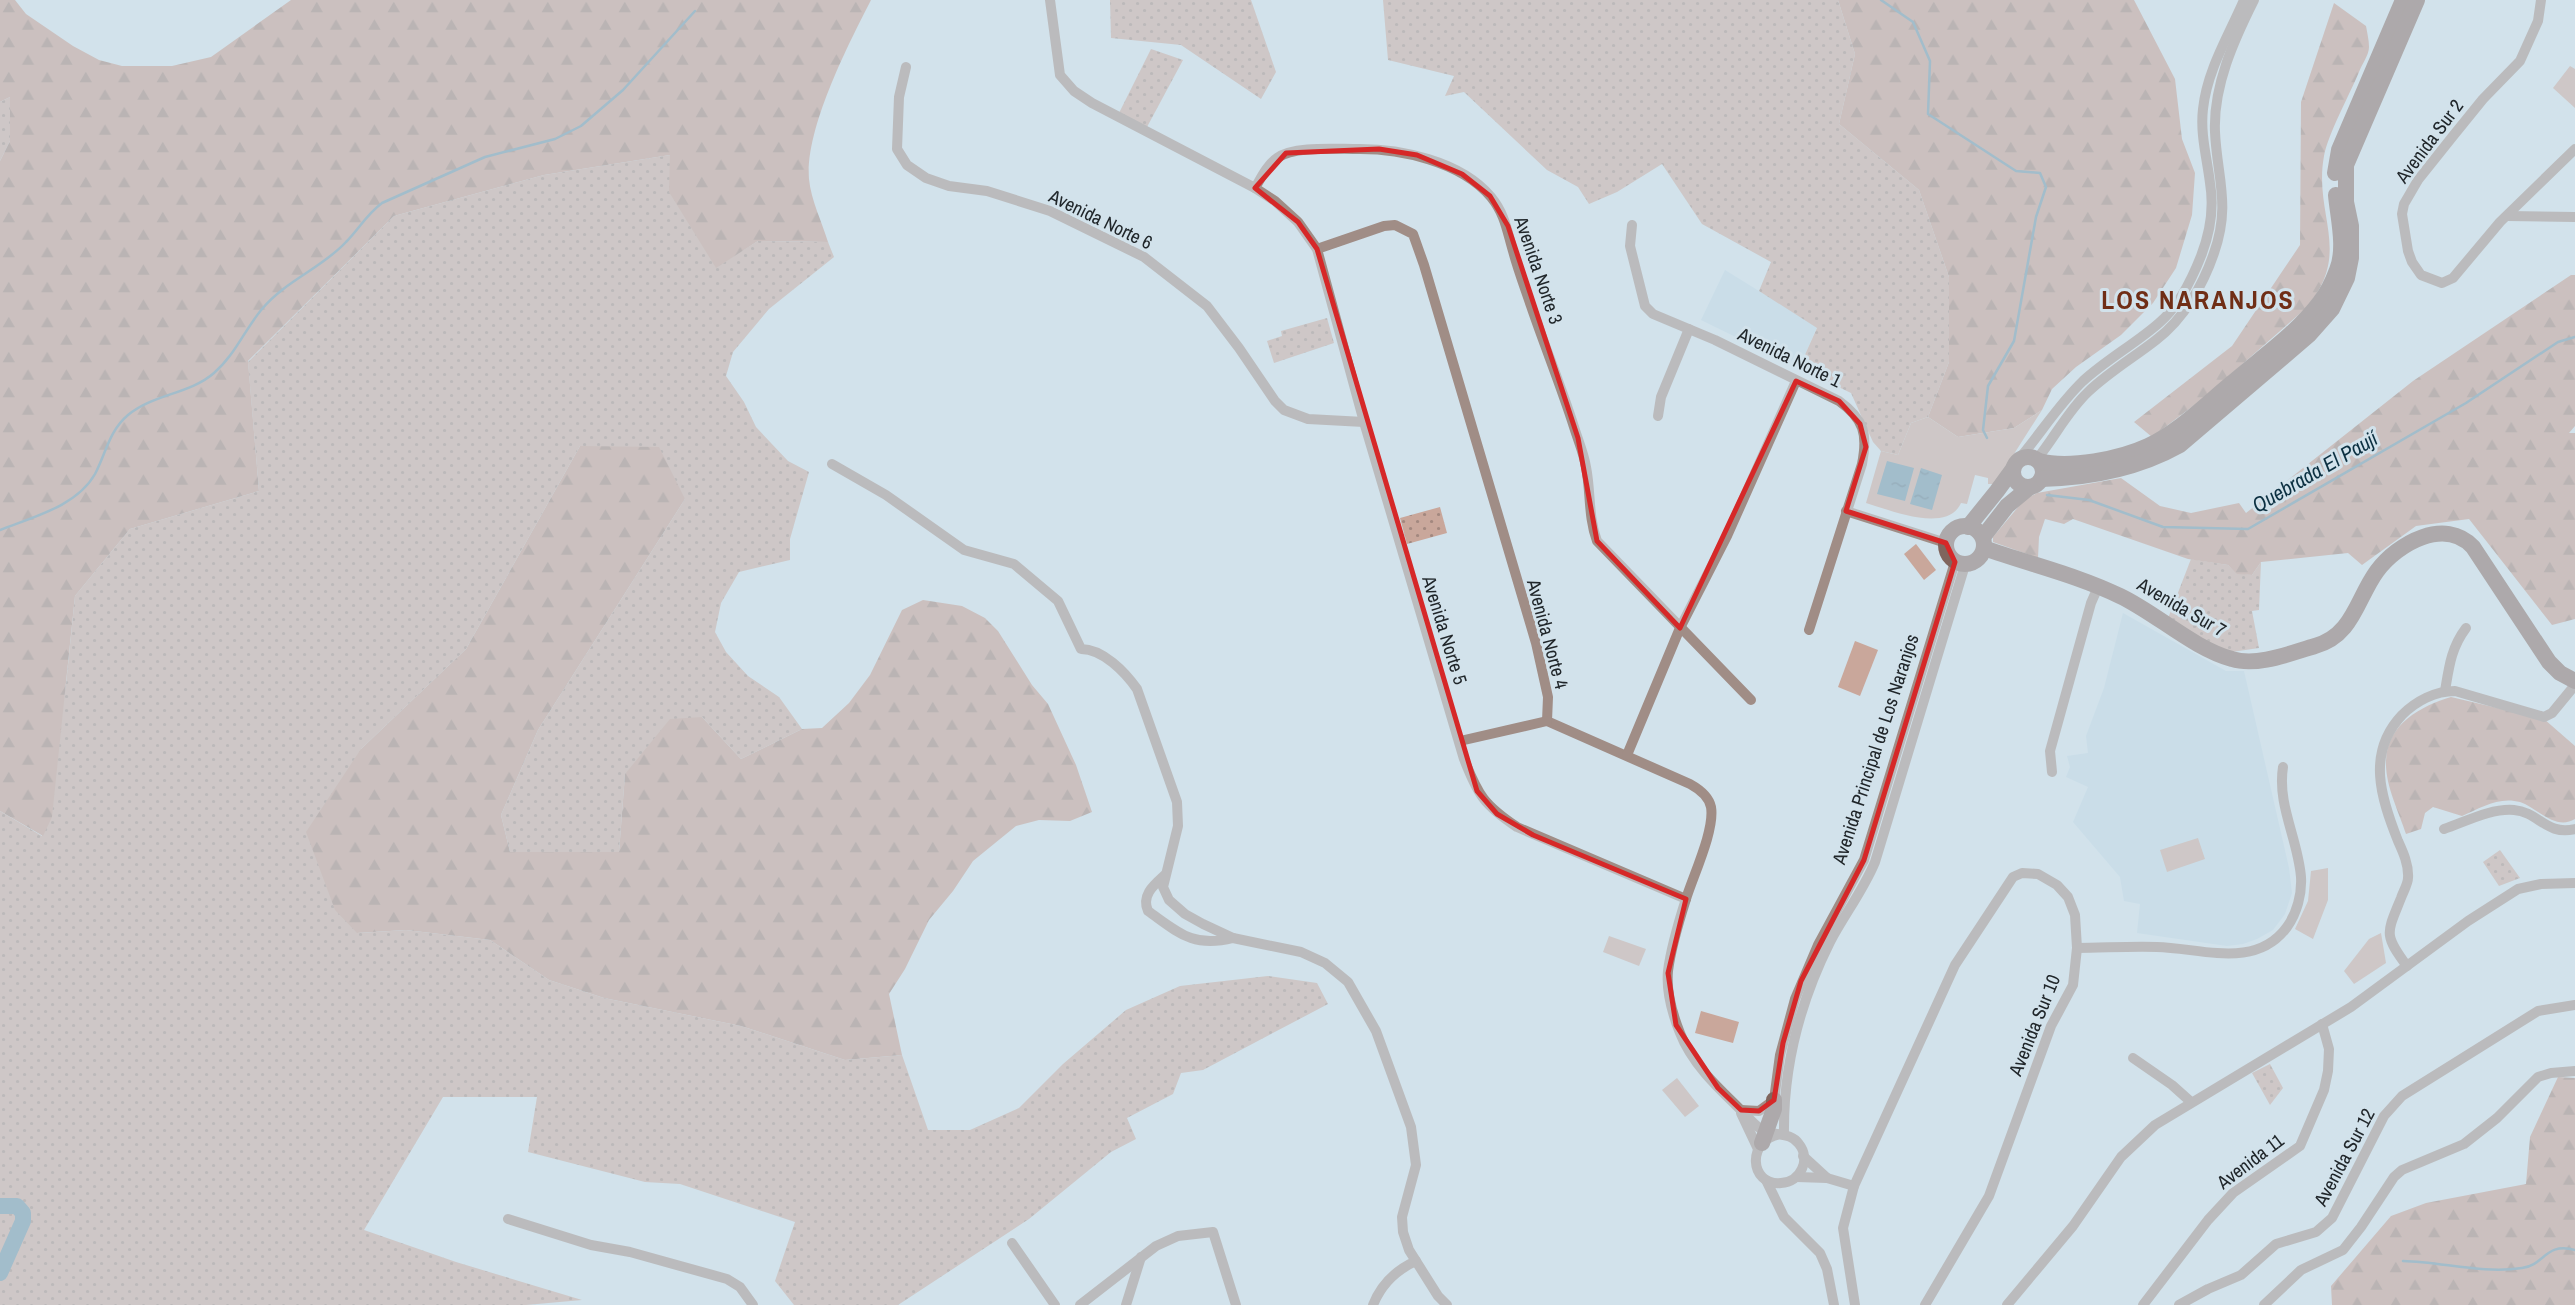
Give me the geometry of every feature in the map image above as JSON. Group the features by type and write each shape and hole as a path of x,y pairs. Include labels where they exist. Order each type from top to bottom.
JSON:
{"main road":[{"path":"1968,527 2016,464 2028,456 2058,465 2130,452 2160,440 2251,366 2320,303 2339,265 2340,233 2334,183 2339,150 2403,0"},
{"path":"2016,464 2014,478 2018,483 2035,483 2115,470 2165,453 2180,445 2309,335 2332,309 2347,278 2351,258 2346,165 2417,0"},
{"path":"1983,542 1978,531 1968,527 1956,529 1946,543 1948,553 1960,563 1975,562 1983,542 2007,506 2035,483 2042,468 2038,460"},
{"name":"Avenida Sur 7","path":"1983,542 2124,598 2233,660 2261,660 2318,646 2330,640 2353,618 2372,578 2390,557 2403,547 2428,536 2450,533 2459,536 2473,547 2549,662 2575,683"},
{"name":"Avenida Principal de Los Naranjos","path":"1771,1138 1774,1100"}],"street":[{"path":"1050,0 1060,75 1074,91 1275,201 1298,222 1317,249"},
{"path":"2016,464 2084,380 2150,331 2167,315 2193,274 2205,244 2211,210 2210,182 2202,132 2204,99 2244,0"},
{"path":"2038,460 2069,413 2090,390 2111,371 2156,341 2170,328 2188,306 2204,276 2215,251 2222,214 2222,184 2215,133 2218,98 2231,50 2254,0"},
{"name":"Avenida Sur 2","path":"2541,0 2538,21 2520,61 2460,127 2418,180 2404,204 2402,214 2408,251 2421,275 2442,283 2453,278 2507,216 2575,149"},
{"name":"Avenida Norte 6","path":"906,67 900,97 897,149 907,165 926,178 949,186 987,191 1050,211 1144,257 1207,306 1284,410 1308,419 1364,422"},
{"name":"Avenida Norte 3","path":"1255,188 1276,159 1286,153 1320,149 1379,149 1417,155 1462,174 1490,195 1508,226 1512,249 1528,298 1574,426 1586,466 1591,526 1597,541 1751,700"},
{"path":"2507,216 2575,217"},
{"name":"Avenida Norte 4","path":"1317,249 1384,226 1395,225 1413,234 1536,643 1548,697 1547,721"},
{"name":"Avenida Norte 1","path":"1632,225 1630,246 1645,306 1653,314 1839,401 1852,411 1860,424 1866,447 1809,630"},
{"name":"Avenida Norte 5","path":"1317,249 1364,422 1464,759 1477,791 1497,814 1533,835 1686,900"},
{"path":"1658,416 1661,397 1689,329"},
{"path":"1627,755 1680,628 1727,536 1796,381"},
{"path":"832,464 886,495 964,550 1014,564 1058,601 1081,649 1088,649 1106,659 1130,678 1144,702 1177,802 1178,826 1163,887 1169,900 1194,919 1233,938 1301,953 1325,963 1348,982 1376,1031 1411,1127 1416,1165 1402,1217 1403,1232 1416,1261 1438,1296 1447,1305"},
{"path":"1846,512 1946,543"},
{"name":"Avenida Principal de Los Naranjos","path":"1774,1100 1783,1044 1795,999 1818,945 1864,860 1960,563"},
{"name":"Avenida Principal de Los Naranjos","path":"1771,1138 1805,1000 1830,943 1862,890 1875,862 1960,563"},
{"path":"2052,772 2050,751 2091,603 2098,587"},
{"path":"2445,691 2450,656 2456,641 2466,628"},
{"path":"2407,966 2390,941 2387,931 2408,878 2406,862 2381,790 2380,760 2388,731 2404,713 2427,696 2445,691 2455,691 2544,717 2552,713 2575,683"},
{"path":"1460,741 1547,721 1698,789 1710,803 1711,814 1703,849 1686,900 1668,973 1671,1009 1692,1056 1718,1088 1771,1138"},
{"path":"2077,948 2158,947 2238,954 2263,948 2274,942 2290,922 2301,886 2297,850 2284,810 2280,784 2283,767"},
{"path":"2444,830 2487,814 2513,810 2533,816 2548,828 2575,829"},
{"name":"Avenida Sur 10","path":"1854,1186 1955,965 2013,877 2022,873 2038,874 2057,885 2068,897 2075,915 2077,948 2073,985 2051,1026 1989,1196 1926,1305"},
{"path":"1165,875 1150,888 1146,899 1148,911 1180,934 1195,940 1212,943 1233,938"},
{"path":"2007,1305 2073,1226 2121,1157 2155,1125 2351,1007 2468,921 2518,889 2541,884 2575,883"},
{"name":"Avenida Sur 12","path":"2179,1305 2241,1275 2276,1244 2316,1232 2332,1218 2384,1116 2402,1096 2538,1011 2575,1005"},
{"name":"Avenida 11","path":"2143,1305 2208,1220 2233,1193 2300,1146 2324,1090 2328,1072 2329,1049 2322,1024"},
{"path":"2133,1058 2191,1102"},
{"path":"2264,1305 2301,1270 2343,1250 2389,1183 2402,1170 2464,1144 2497,1118 2538,1077 2575,1071"},
{"path":"1741,1110 1759,1111 1774,1100"},
{"path":"1741,1110 1741,1116 1771,1138 1797,1141 1804,1166 1784,1193 1784,1217"},
{"path":"1771,1138 1756,1165 1773,1191 1784,1217 1820,1253 1827,1269 1834,1305"},
{"path":"1803,1156 1827,1178"},
{"path":"1765,1178 1777,1184 1794,1179 1827,1178 1854,1186 1843,1228 1855,1305"},
{"path":"508,1219 591,1245 632,1248 727,1279 740,1287 753,1305"},
{"path":"1080,1305 1141,1257 1178,1236 1213,1232 1236,1305"},
{"path":"1012,1243 1055,1305"},
{"path":"1126,1305 1141,1257"},
{"path":"1373,1305 1386,1283 1405,1266 1416,1261"}],"highlighted area":[{"path":"1379,149 1417,155 1462,174 1490,196 1508,226 1578,438 1597,541 1680,628 1796,381 1839,401 1860,424 1866,447 1846,511 1946,543 1955,562 1864,860 1801,981 1783,1043 1774,1100 1759,1111 1741,1110 1718,1088 1676,1025 1668,973 1686,899 1533,835 1497,814 1477,791 1317,249 1298,222 1255,188 1286,153"}],"shaded area":[{"path":"1110,0 1251,0 1276,72 1261,99 1181,45 1111,38"},
{"path":"1383,0 1838,0 1855,54 1839,124 1919,190 1949,277 1949,362 1928,417 1911,423 1898,455 1881,451 1873,442 1851,393 1799,368 1817,328 1759,291 1771,262 1702,224 1662,164 1617,192 1589,204 1578,187 1547,170 1464,92 1445,96 1454,76 1388,60"},
{"path":"1151,49 1183,60 1147,127 1119,113"},
{"path":"2570,66 2575,69 2575,108 2553,88"},
{"path":"10,97 10,141 0,161 0,102"},
{"path":"670,155 716,267 758,241 828,242 834,257 769,309 733,352 726,376 744,402 756,427 788,461 809,472 790,539 790,560 739,572 721,603 715,632 726,652 748,676 779,697 802,729 741,759 702,717 625,774 619,852 510,852 501,815 538,730 685,499 580,446 466,649 361,749 358,933 406,930 490,940 549,980 604,998 741,1026 845,1060 902,1055 928,1130 970,1130 1019,1108 1063,1064 1126,1010 1180,986 1268,976 1317,983 1328,1004 1203,1070 1181,1073 1173,1094 1127,1118 1136,1139 1111,1152 1029,1219 898,1305 794,1305 775,1281 795,1222 680,1184 645,1182 528,1152 537,1097 443,1097 364,1230 456,1262 582,1300 526,1305 0,1305 0,811 42,836 66,684 75,596 130,529 259,491 248,362 394,216 544,175"},
{"path":"1725,270 1817,327 1799,368 1701,320"},
{"path":"1327,318 1334,343 1274,363 1267,341 1282,336 1281,331"},
{"path":"2042,410 1998,479 1993,484 1988,484 1988,478 1975,475 1967,504 1961,503 1954,512 1944,517 1917,517 1866,503 1881,451 1898,455 1911,423 1928,417 1958,437 2014,428"},
{"path":"1440,507 1447,533 1407,544 1400,518"},
{"path":"1916,544 1936,570 1924,580 1904,554"},
{"path":"2191,559 2228,565 2237,573 2252,575 2261,562 2259,610 2252,611 2259,648 2225,653 2167,621"},
{"path":"2123,613 2226,671 2244,671 2289,868 2292,893 2285,914 2273,930 2257,939 2227,946 2137,933 2140,904 2124,901 2120,877 2073,822 2088,787 2066,777 2070,767 2067,756 2088,753 2086,736 2104,688"},
{"path":"1855,641 1878,650 1860,696 1838,687"},
{"path":"2198,838 2205,859 2167,872 2160,850"},
{"path":"2500,850 2520,878 2499,886 2483,862"},
{"path":"2328,868 2328,900 2313,939 2295,929 2308,901 2311,871"},
{"path":"2381,933 2386,963 2354,984 2344,971 2369,939"},
{"path":"1609,936 1646,949 1639,966 1603,952"},
{"path":"1701,1011 1739,1022 1733,1043 1695,1033"},
{"path":"2270,1064 2283,1088 2270,1105 2252,1073"},
{"path":"1677,1078 1699,1106 1685,1117 1662,1090"}],"green space":[{"path":"0,0 15,0 26,14 99,60 122,66 172,66 211,57 291,0 871,0 830,88 814,136 810,159 810,187 828,242 758,241 716,268 669,192 670,155 544,175 394,216 248,361 259,491 130,529 75,596 52,817 43,836 0,811 0,161 10,141 10,97 0,102"},
{"path":"1838,0 2134,0 2175,79 2182,139 2195,173 2192,215 2176,268 2153,303 2121,335 2076,367 2052,389 2042,410 2014,428 1958,437 1928,417 1949,362 1949,277 1919,190 1839,124 1855,54"},
{"path":"2334,3 2366,26 2369,47 2334,126 2324,156 2323,197 2330,252 2327,270 2319,289 2305,309 2205,397 2152,437 2134,422 2232,346 2300,245 2301,102"},
{"path":"2571,275 2575,275 2575,426 2569,433 2575,433 2575,619 2552,625 2469,519 2416,526 2362,565 2348,553 2261,562 2252,575 2237,574 2228,565 2188,559 2073,519 2064,524 2045,519 2039,537 2038,558 1993,542 1993,537 2024,500 2037,493 2121,478 2160,506 2191,513 2239,503 2246,513 2413,381"},
{"path":"580,446 659,447 685,499 538,730 501,815 510,852 619,852 625,774 670,719 702,717 741,759 802,729 822,728 849,703 870,675 902,610 923,600 962,606 985,618 998,631 1032,685 1048,704 1076,765 1092,812 1070,821 1039,820 1016,826 973,861 929,920 905,969 889,994 902,1055 845,1060 741,1026 604,998 549,980 490,940 406,930 357,933 335,910 306,832 361,749 466,649"},
{"path":"2451,697 2544,719 2575,746 2575,819 2560,822 2527,805 2512,801 2490,804 2462,816 2433,807 2425,813 2421,829 2406,834 2386,770 2388,748 2392,737 2408,718"},
{"path":"2558,1077 2575,1078 2575,1305 2332,1305 2331,1286 2391,1216 2426,1203 2526,1184 2530,1137"}],"water":[{"path":"1887,461 1914,468 1905,501 1877,494"},
{"path":"1921,468 1942,475 1932,510 1910,504"}],"waterway":[{"name":"Quebrada El Paují","path":"1881,0 1913,22 1930,61 1928,114 2016,171 2040,173 2046,187 2036,217 2014,341 1988,386 1983,430 1987,438"},
{"path":"0,530 53,509 77,494 95,474 112,435 128,415 214,373 271,299 326,260 382,203 485,157 555,139 581,126 623,90 695,11"},
{"name":"Quebrada El Paují","path":"2047,495 2089,500 2163,527 2248,529 2466,403 2558,342 2575,337"},
{"path":"0,1206 17,1206 23,1213 23,1221 0,1273"},
{"path":"2403,1261 2477,1269 2507,1269 2530,1266 2557,1249 2575,1250"}],"district":[{"name":"LOS NARANJOS","path":"2198,300"}]}
